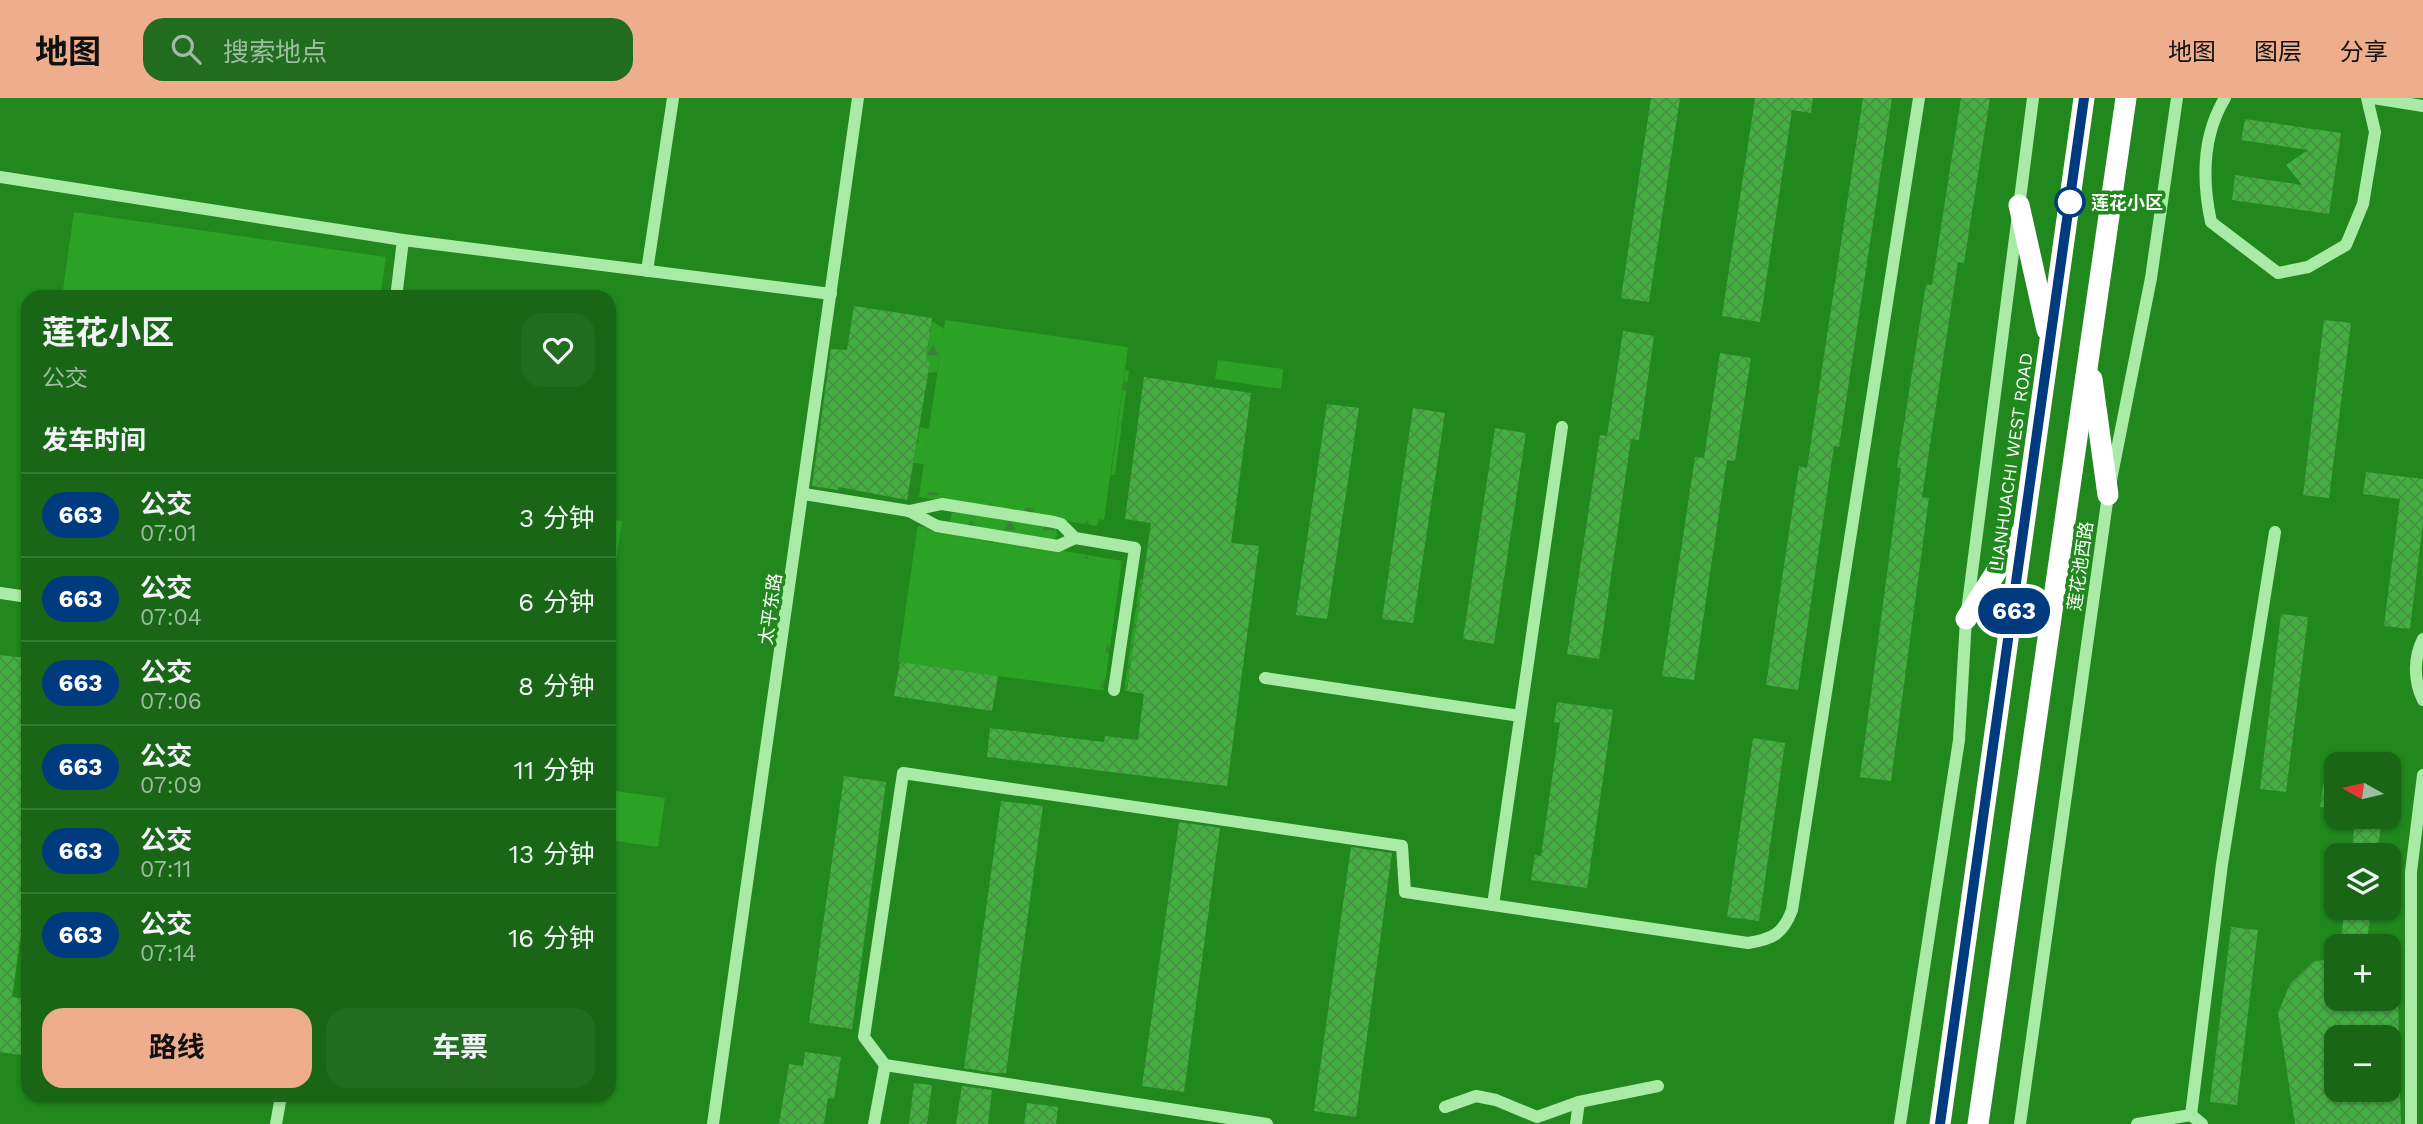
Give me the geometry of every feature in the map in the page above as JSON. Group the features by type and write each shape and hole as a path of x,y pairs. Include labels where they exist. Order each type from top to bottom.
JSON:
{"highway":[{"name":"LIANHUACHI WEST ROAD","path":"1940,1124 2084,98"},
{"path":"1978,1124 2126,98"},
{"path":"2019,205 2051,345"},
{"path":"2089,353 2108,495"},
{"path":"1966,619 2026,526"}],"street":[{"path":"647,271 673,98"},
{"name":"太平东路","path":"713,1124 858,98"},
{"path":"1267,1124 885,1065 864,1037 904,773 1402,846 1405,892 1748,943 1767,940 1785,927 1792,910 1919,98"},
{"path":"1900,1124 1959,740 1966,619 2033,98"},
{"name":"莲花池西路","path":"2020,1124 2108,495 2151,278 2177,98"},
{"path":"2225,98 2213,118 2203,185 2211,222 2278,273 2308,267 2346,245 2363,204 2375,132 2370,98 2423,106"},
{"path":"0,177 403,240 831,294"},
{"path":"397,290 403,240"},
{"path":"1493,905 1562,427"},
{"path":"804,494 909,511 937,526 1058,546 1075,538 1135,548 1114,690"},
{"path":"909,511 942,504 1061,524 1075,538"},
{"path":"2191,1115 2222,864 2275,532"},
{"path":"0,593 21,596"},
{"path":"2423,639 2417,651 2416,685 2423,700"},
{"path":"1265,678 1520,716"},
{"path":"2411,1124 2412,872 2423,775"},
{"path":"874,1124 885,1065"},
{"path":"1445,1107 1476,1096 1496,1100 1537,1117 1578,1102 1658,1086"},
{"path":"276,1124 280,1102"},
{"path":"1576,1124 1578,1102"},
{"path":"2137,1124 2191,1115 2202,1124"}],"green space":[{"path":"74,212 386,257 381,290 63,290"},
{"path":"945,320 1128,347 1104,520 920,490"},
{"path":"932,321 944,329 937,372 928,373 930,362 926,360"},
{"path":"1218,360 1283,369 1281,389 1215,379"},
{"path":"1125,370 1129,371 1115,475 1111,475"},
{"path":"920,427 929,429 924,464 913,463"},
{"path":"920,490 1099,519 1097,526 919,497"},
{"path":"952,511 1055,528 1058,535 1053,541 950,524"},
{"path":"616,520 622,521 616,563"},
{"path":"918,526 1122,561 1104,690 1100,690 1118,564 917,530"},
{"path":"917,530 1119,564 1100,690 898,662"},
{"path":"1140,579 1143,580 1127,691 1124,690"},
{"path":"616,791 665,798 658,847 616,841"}],"building":[{"path":"1651,98 1680,98 1649,302 1621,298"},
{"path":"1755,98 1813,98 1811,113 1792,110 1760,322 1722,316"},
{"path":"1863,98 1892,98 1839,447 1834,446 1798,690 1766,685 1799,466 1807,468"},
{"path":"1961,98 1990,98 1964,263 1958,262 1922,497 1929,498 1891,781 1860,777 1901,468 1897,468 1926,284 1932,285"},
{"path":"2245,119 2341,133 2329,214 2232,200 2235,175 2302,185 2286,165 2308,150 2241,140"},
{"path":"854,306 932,318 926,360 930,362 907,500 839,487 838,490 812,486 831,349 847,350"},
{"path":"2324,320 2351,323 2329,498 2303,495"},
{"path":"1623,331 1654,336 1639,440 1631,439 1599,659 1567,654 1600,435 1607,436"},
{"path":"1720,353 1751,358 1735,461 1727,460 1694,680 1662,676 1695,457 1704,458"},
{"path":"1144,377 1251,393 1231,543 1259,546 1227,786 987,757 990,728 1104,742 1105,736 1138,740 1144,694 1127,691 1151,523 1125,519"},
{"path":"1327,404 1359,408 1327,619 1296,615"},
{"path":"1413,408 1445,413 1413,623 1382,619"},
{"path":"1495,428 1526,433 1494,644 1463,639"},
{"path":"2366,472 2423,479 2423,521 2410,629 2384,626 2400,499 2363,494"},
{"path":"2281,614 2308,617 2286,792 2260,789"},
{"path":"0,655 21,657 21,934 12,997 21,998 21,1055 0,1052"},
{"path":"900,662 998,676 992,711 894,696"},
{"path":"1557,702 1613,710 1587,888 1531,880 1535,855 1541,856 1560,723 1554,722"},
{"path":"1753,738 1785,743 1759,921 1727,917"},
{"path":"844,776 886,782 852,1029 809,1023"},
{"path":"2323,784 2324,808 2320,807"},
{"path":"1001,801 1043,806 1006,1073 994,1073 964,1068"},
{"path":"1179,822 1220,828 1184,1092 1142,1086"},
{"path":"2354,830 2380,830 2379,843 2353,843"},
{"path":"1351,847 1392,853 1356,1117 1314,1111"},
{"path":"2343,920 2370,920 2368,934 2342,934"},
{"path":"2231,927 2258,930 2237,1105 2210,1102"},
{"path":"2324,960 2324,1011 2398,1011 2399,1025 2324,1025 2324,1102 2400,1102 2401,1124 2295,1124 2278,1013 2290,984 2314,961"},
{"path":"805,1052 841,1057 834,1099 828,1098 824,1124 779,1124 789,1064 803,1066"},
{"path":"914,1083 932,1085 927,1124 909,1124"},
{"path":"962,1086 992,1090 988,1124 956,1124"},
{"path":"1027,1103 1058,1107 1056,1124 1024,1124"}],"bus line":[{"name":"663","path":"1940,1124 2084,98"}],"place":[{"name":"莲花小区","path":"2070,202"}]}
